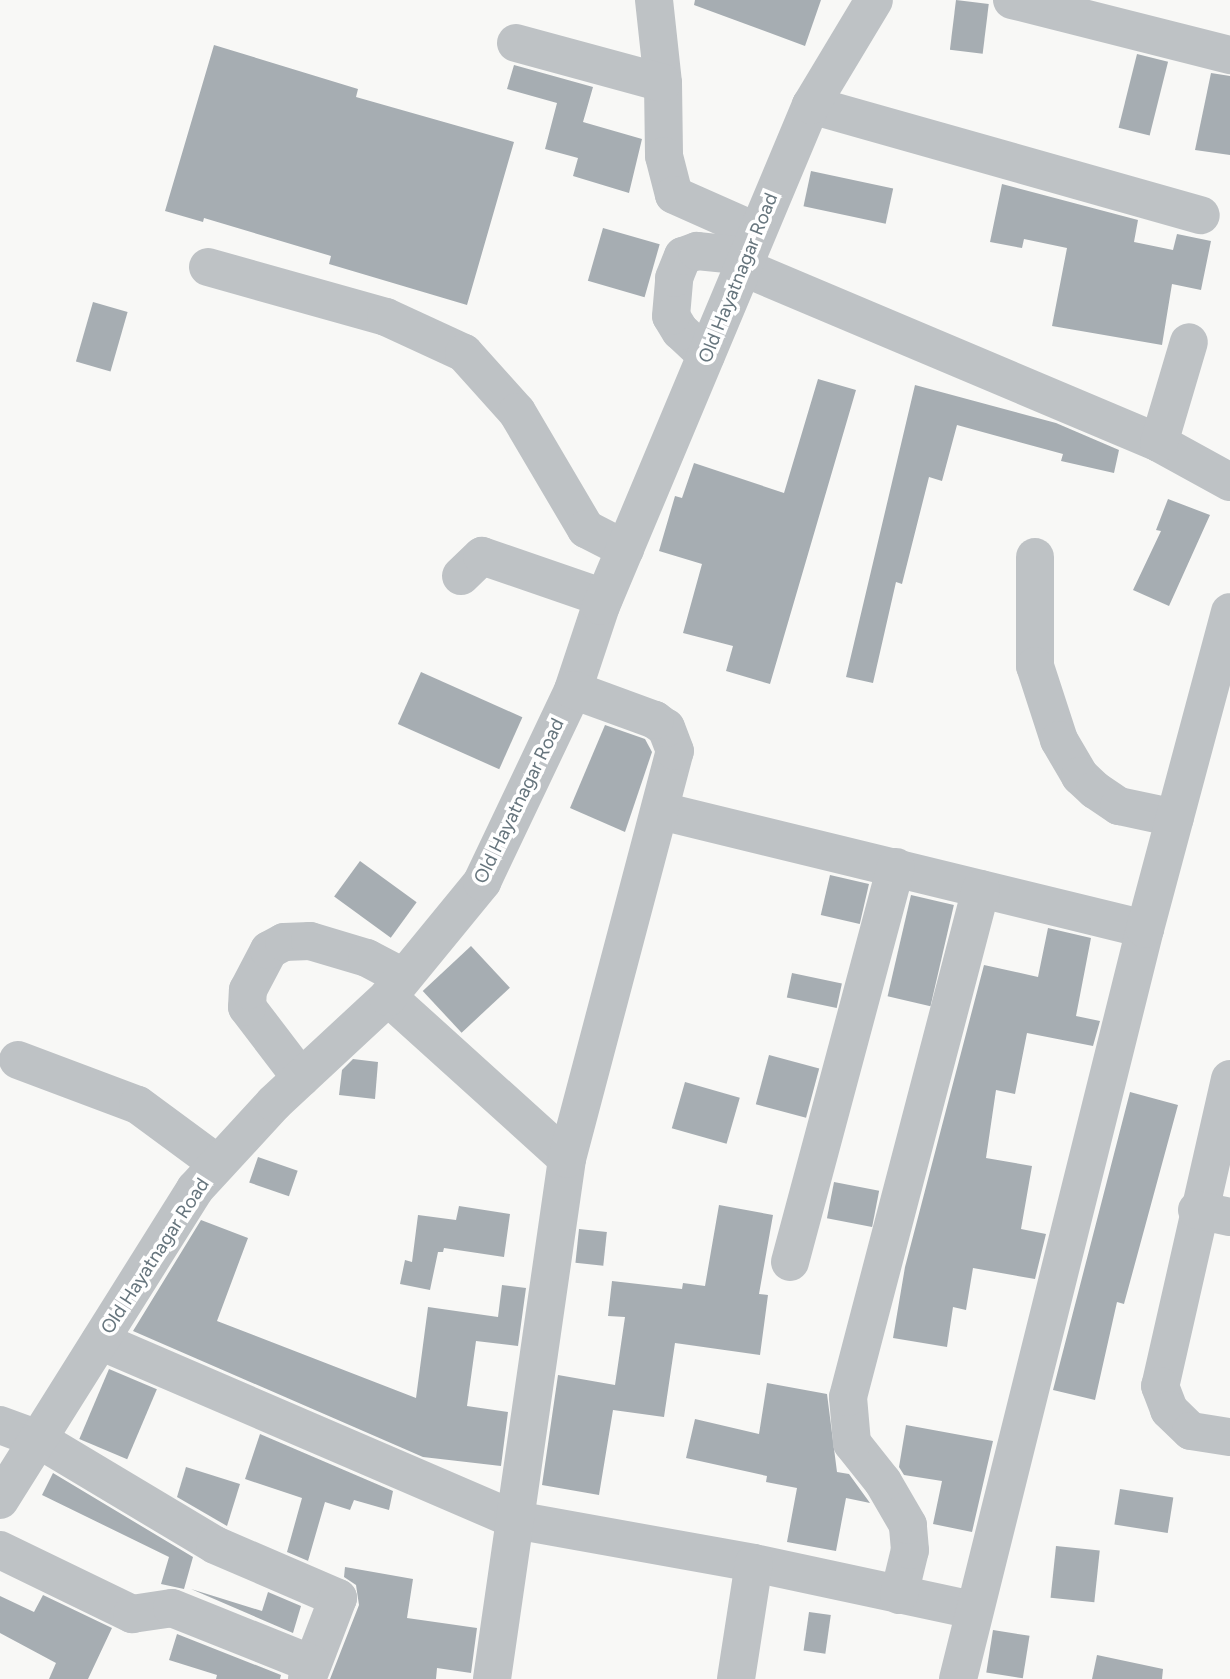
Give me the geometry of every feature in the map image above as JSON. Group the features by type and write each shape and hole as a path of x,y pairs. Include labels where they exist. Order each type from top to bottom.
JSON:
{"street":[{"path":"654,0 663,83 664,156 674,195 747,251 1158,443 1230,482"},
{"name":"Old Hayatnagar Road","path":"0,1500 195,1189 301,1078 396,987 482,882 573,690 604,598 747,251 811,105 874,0"},
{"path":"1012,0 1230,55"},
{"path":"516,43 663,83"},
{"path":"811,105 1201,215"},
{"path":"706,355 680,331 671,316 674,278 683,256 697,251 747,251"},
{"path":"208,267 386,317 464,353 517,412 586,529 625,549"},
{"path":"1158,443 1189,342"},
{"path":"461,576 482,556 604,598"},
{"path":"1035,557 1035,666 1059,740 1080,776 1095,790 1119,806 1175,818"},
{"path":"958,1679 973,1610 1145,929 1230,612"},
{"path":"492,1679 567,1159 661,811 674,751 666,728 573,690"},
{"path":"661,811 1145,929"},
{"path":"790,1262 896,867"},
{"path":"899,1595 910,1550 908,1525 883,1482 852,1443 848,1397 981,889"},
{"path":"301,1078 247,1007 248,990 269,950 284,942 310,941 367,958 567,1159"},
{"path":"18,1060 138,1105 218,1164"},
{"path":"1230,1079 1214,1214 1160,1386 1169,1410 1191,1431 1230,1437"},
{"path":"100,1341 515,1520 754,1563 973,1610"},
{"path":"0,1425 38,1439 215,1545 338,1598 310,1671 172,1608 132,1614 0,1550"},
{"path":"742,1678 754,1563"}],"building":[{"path":"695,0 821,0 805,46 694,5"},
{"path":"956,0 989,4 983,54 950,50"},
{"path":"214,45 358,89 356,97 514,142 467,305 329,264 331,256 204,218 203,222 165,211"},
{"path":"1137,54 1168,62 1150,135 1119,128"},
{"path":"514,65 593,87 583,122 642,139 629,193 573,176 578,158 545,149 557,103 507,89"},
{"path":"1211,73 1230,76 1230,155 1195,150"},
{"path":"811,171 893,188 886,224 804,206"},
{"path":"1002,184 1138,220 1134,242 1173,250 1177,234 1211,241 1201,290 1172,284 1162,345 1052,326 1067,248 1024,239 1022,248 990,242"},
{"path":"603,228 660,244 645,297 588,281"},
{"path":"93,302 128,312 111,372 76,362"},
{"path":"818,379 856,390 770,684 726,671 733,646 683,633 702,564 659,551 675,496 682,498 694,463 784,493"},
{"path":"915,385 1056,423 1119,450 1114,473 1061,461 1063,454 957,425 942,481 929,477 902,584 896,582 873,683 846,677"},
{"path":"1168,499 1210,515 1169,606 1133,590 1161,531 1156,530"},
{"path":"421,672 522,717 499,769 398,724"},
{"path":"605,725 645,739 652,752 625,832 570,808"},
{"path":"360,861 417,902 391,938 334,897"},
{"path":"830,875 869,884 860,924 821,915"},
{"path":"911,895 954,905 930,1006 888,996"},
{"path":"1048,928 1091,938 1076,1016 1100,1021 1093,1046 1027,1033 1015,1094 996,1090 986,1158 1032,1166 1021,1229 1046,1234 1035,1279 973,1268 966,1310 953,1307 947,1347 893,1338 905,1267 984,965 1038,977"},
{"path":"471,946 510,988 462,1033 423,991"},
{"path":"792,973 842,984 837,1008 787,997"},
{"path":"769,1055 819,1068 806,1118 756,1104"},
{"path":"353,1059 378,1062 375,1099 339,1095 342,1070"},
{"path":"685,1082 740,1098 727,1144 672,1128"},
{"path":"1130,1092 1178,1105 1124,1304 1117,1302 1095,1400 1053,1390"},
{"path":"258,1157 298,1171 289,1196 249,1183"},
{"path":"834,1182 879,1191 872,1227 827,1218"},
{"path":"719,1205 773,1215 759,1294 768,1295 760,1355 675,1343 664,1417 613,1410 599,1495 542,1485 558,1375 615,1385 625,1317 608,1316 612,1281 682,1289 683,1283 705,1286"},
{"path":"459,1206 510,1214 504,1257 444,1248 443,1252 438,1252 430,1290 400,1284 405,1260 412,1262 418,1215 456,1220"},
{"path":"201,1220 248,1238 217,1321 416,1398 428,1307 498,1317 502,1285 526,1288 518,1346 476,1341 467,1406 508,1412 501,1466 423,1457 133,1331"},
{"path":"579,1229 607,1232 603,1266 575,1263"},
{"path":"109,1369 157,1389 127,1459 79,1439"},
{"path":"767,1383 827,1394 837,1472 849,1474 870,1503 846,1498 836,1551 787,1542 797,1488 766,1482 767,1476 686,1458 695,1419 759,1434"},
{"path":"906,1425 993,1441 972,1532 933,1524 942,1481 904,1475 899,1467"},
{"path":"260,1434 393,1491 389,1510 354,1500 350,1510 325,1502 308,1561 287,1552 302,1498 245,1479"},
{"path":"186,1467 240,1484 227,1526 177,1497"},
{"path":"53,1473 193,1557 184,1589 161,1584 169,1557 42,1495"},
{"path":"1120,1489 1173,1497 1168,1533 1114,1525"},
{"path":"1056,1546 1100,1551 1094,1602 1051,1598"},
{"path":"345,1567 413,1579 407,1618 477,1628 471,1673 437,1668 436,1679 330,1679 359,1605 356,1585 344,1577"},
{"path":"191,1589 262,1611 268,1592 301,1606 293,1633"},
{"path":"43,1595 112,1628 88,1679 49,1679 56,1663 0,1633 0,1596 34,1612"},
{"path":"809,1612 831,1615 825,1654 804,1651"},
{"path":"993,1630 1030,1636 1023,1678 986,1672"},
{"path":"177,1634 281,1675 280,1679 216,1679 217,1675 169,1660"},
{"path":"1097,1655 1163,1669 1162,1679 1092,1679"}]}
